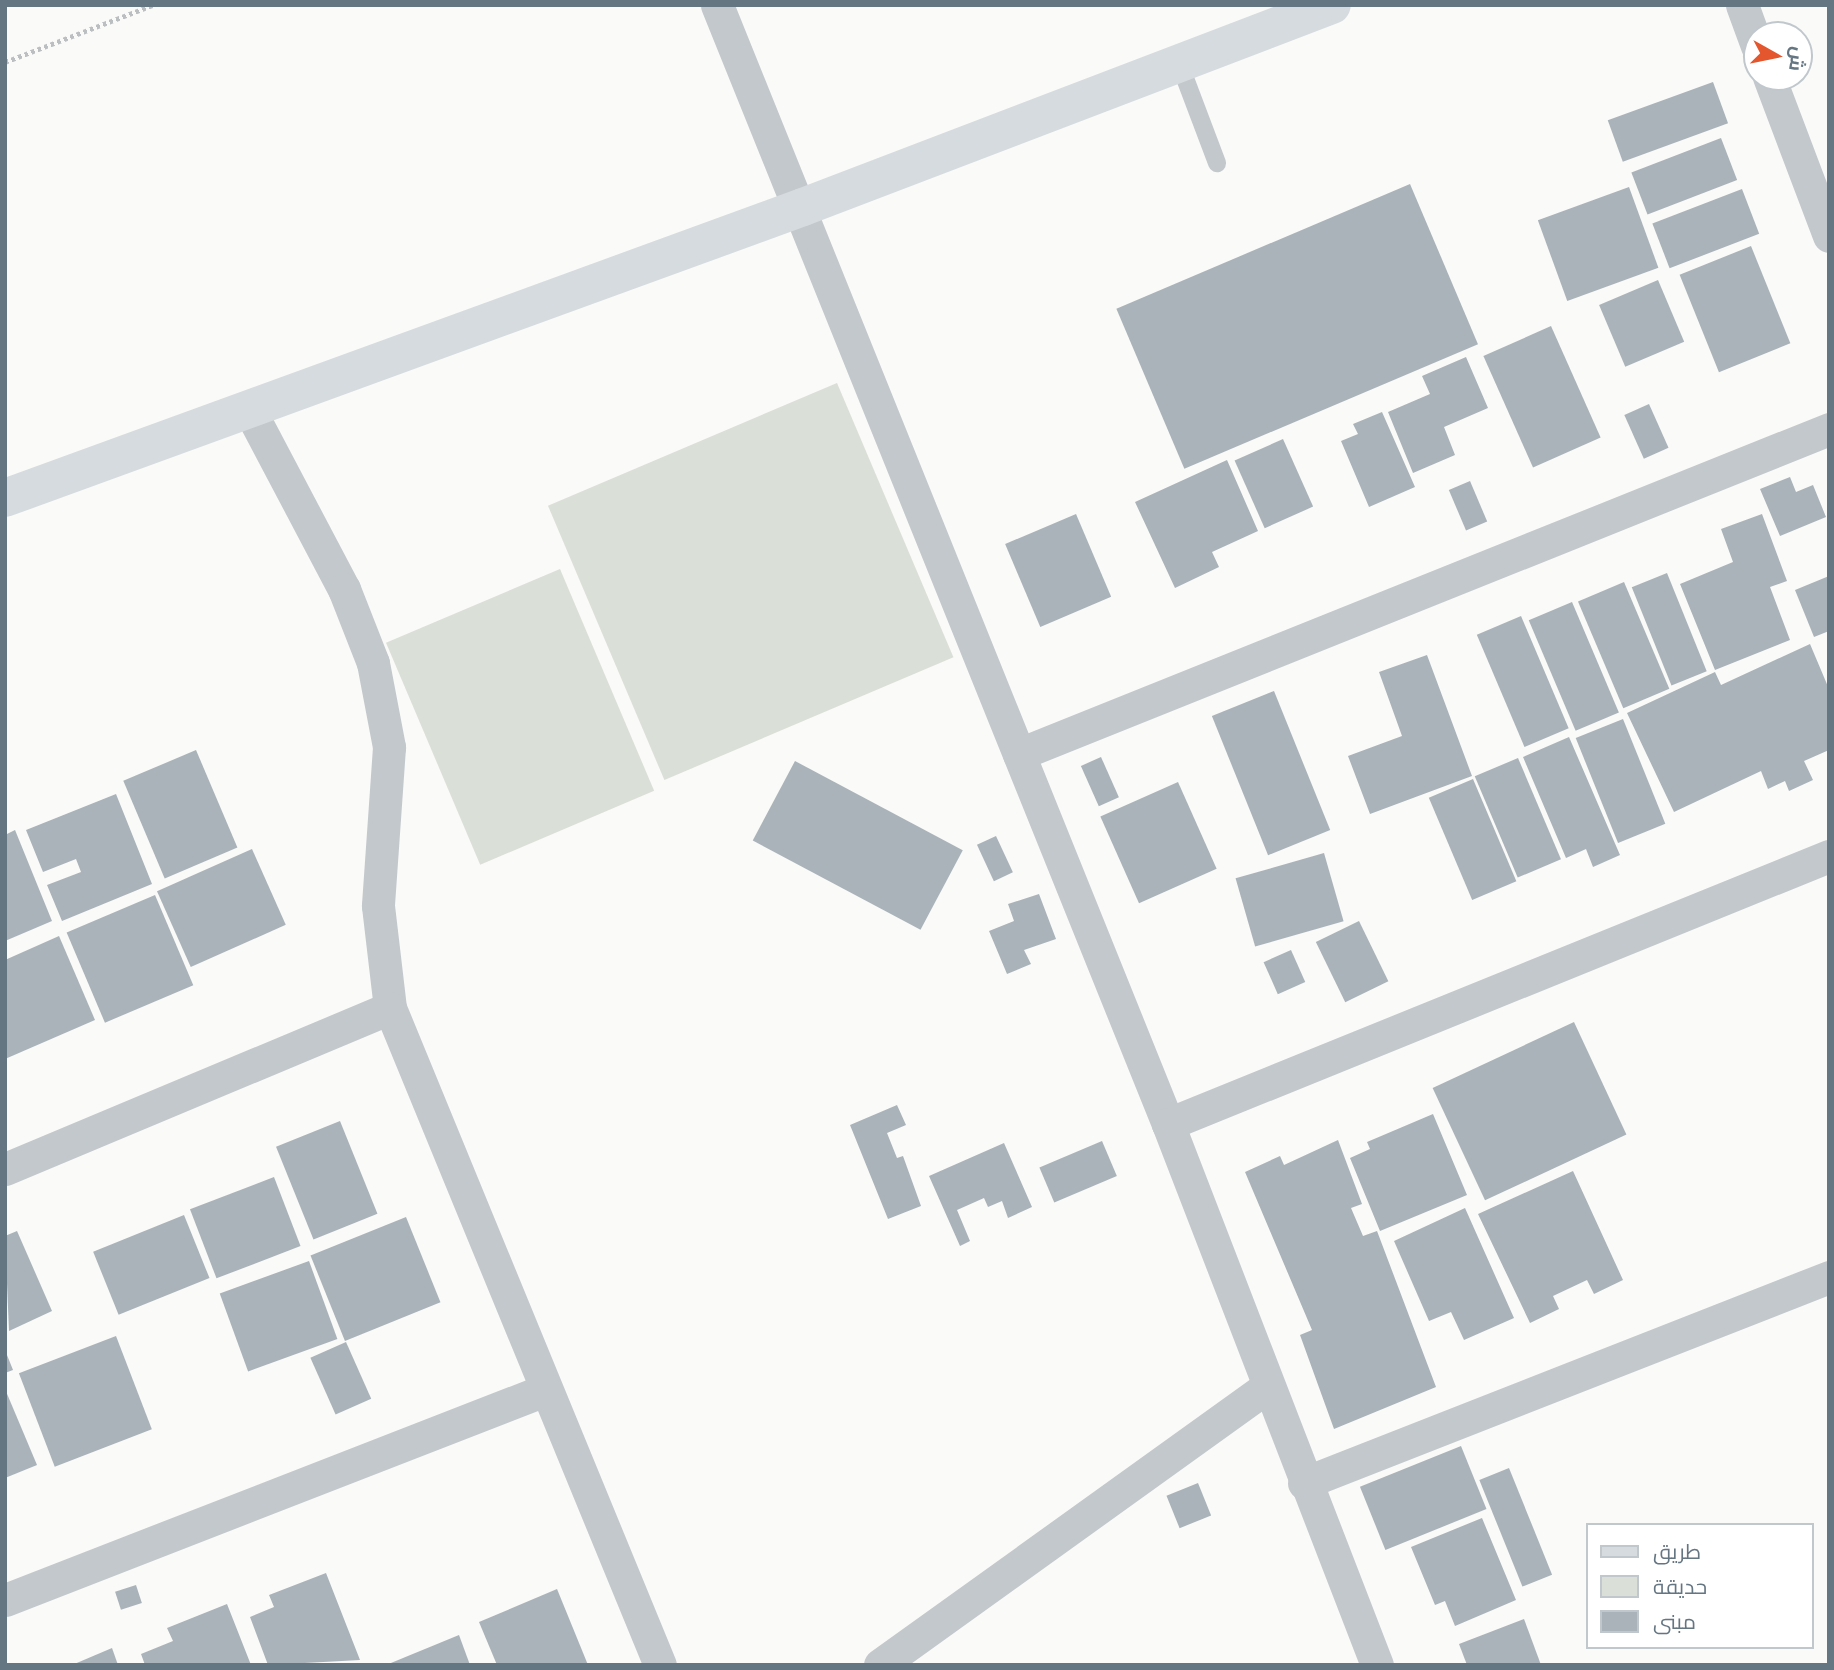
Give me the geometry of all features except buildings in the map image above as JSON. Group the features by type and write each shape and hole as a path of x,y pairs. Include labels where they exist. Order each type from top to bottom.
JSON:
{"street":[{"path":"717,5 803,207 1168,1124 1304,1483 1377,1665"},
{"path":"5,498 803,207 1332,5"},
{"path":"1774,91 1829,236"},
{"path":"249,409 344,589 373,663 388,747 378,906 390,1009 660,1665"},
{"path":"1019,754 1829,429"},
{"path":"1168,1124 1829,856"},
{"path":"5,1169 390,1009"},
{"path":"1304,1483 1829,1276"},
{"path":"880,1665 1267,1387"},
{"path":"5,1600 545,1390"}],"lane":[{"path":"1180,65 1217,163"}],"path":[{"path":"5,62 153,5"}],"green space":[{"path":"837,383 953,657 664,780 548,506"},
{"path":"560,569 654,791 480,865 386,643"}]}
